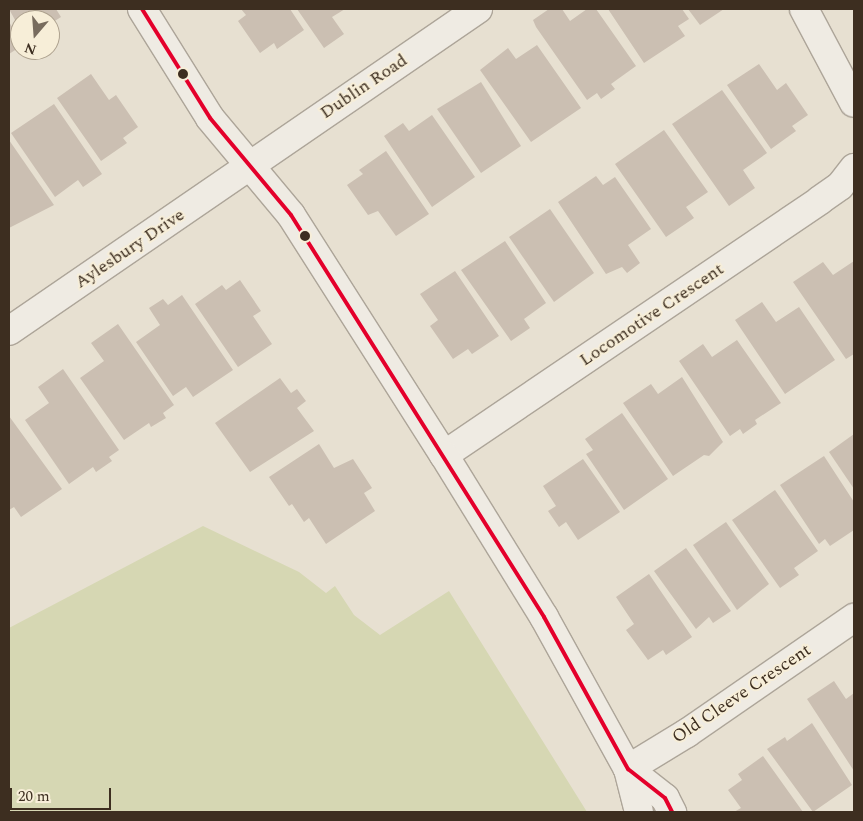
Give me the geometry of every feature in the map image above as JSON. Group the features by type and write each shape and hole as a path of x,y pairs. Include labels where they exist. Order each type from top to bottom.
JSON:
{"street":[{"path":"142,9 210,118 291,215 444,455 544,617 628,769 639,812"},
{"name":"Dublin Road","path":"250,166 478,9"},
{"path":"804,9 854,102"},
{"name":"Aylesbury Drive","path":"9,331 250,166"},
{"name":"Locomotive Crescent","path":"444,455 840,186 854,168"},
{"name":"Old Cleeve Crescent","path":"628,769 687,733 854,618"},
{"path":"628,769 665,798 672,812"}],"green space":[{"path":"203,526 299,572 326,593 335,586 354,615 380,635 449,591 587,812 9,812 9,628"}],"building":[{"path":"9,9 57,10 10,10"},
{"path":"241,9 290,9 304,30 277,49 274,43 260,53 238,21 246,15"},
{"path":"297,9 345,9 332,17 344,34 324,48"},
{"path":"549,9 562,9 570,21 587,9 596,9 636,66 611,84 615,89 601,99 597,93 587,100 533,20"},
{"path":"608,9 682,9 689,19 678,26 685,36 644,63"},
{"path":"688,9 724,9 700,25"},
{"path":"9,22 10,53 9,54"},
{"path":"537,45 581,108 531,142 480,70 508,48 516,59"},
{"path":"759,64 777,90 786,83 808,115 792,126 796,131 771,149 727,85"},
{"path":"91,74 109,100 116,95 138,127 123,138 127,143 101,161 57,98"},
{"path":"481,82 521,146 481,173 437,109"},
{"path":"722,90 767,153 743,170 755,188 729,206 672,124"},
{"path":"54,104 102,174 83,187 78,180 55,197 11,133"},
{"path":"432,115 475,177 432,207 384,136 403,123 409,131"},
{"path":"664,130 708,192 686,207 694,218 666,237 615,164"},
{"path":"9,140 54,205 9,228"},
{"path":"386,151 429,214 396,236 378,211 368,215 347,185 363,174 359,170"},
{"path":"596,176 603,185 615,177 651,229 628,245 640,263 627,273 622,267 606,274 558,202"},
{"path":"550,209 594,273 554,302 509,237"},
{"path":"505,241 546,303 524,319 530,328 511,341 461,270"},
{"path":"854,261 854,354 846,359 793,282 823,262 833,275"},
{"path":"455,271 499,336 472,354 468,349 453,359 430,326 438,320 420,294"},
{"path":"240,280 261,311 253,316 272,344 238,367 195,304 222,285 226,290"},
{"path":"182,295 233,370 193,397 186,387 173,396 136,342 160,325 149,308 163,299 168,305"},
{"path":"762,302 776,322 799,307 835,360 785,394 735,320"},
{"path":"118,324 174,405 163,413 166,418 151,427 149,423 124,440 80,378 104,361 91,343"},
{"path":"737,340 781,403 755,420 757,424 743,434 740,429 730,436 679,361 703,344 712,357"},
{"path":"63,369 119,450 109,457 112,461 96,472 93,467 69,484 25,420 49,403 38,387"},
{"path":"682,377 723,442 709,456 704,455 673,476 623,403 651,384 658,394"},
{"path":"280,378 291,393 297,389 306,401 297,408 314,431 250,472 215,423"},
{"path":"622,413 668,479 624,510 586,454 593,450 585,439"},
{"path":"9,416 62,489 21,517 14,507 9,510"},
{"path":"854,434 854,489 829,452"},
{"path":"319,444 334,468 353,459 372,488 364,493 375,511 326,544 309,518 304,522 292,504 289,506 269,477"},
{"path":"824,456 854,502 854,530 830,546 825,539 819,544 780,485"},
{"path":"583,459 620,512 578,540 566,522 559,527 548,511 556,506 543,486"},
{"path":"775,490 818,551 794,568 799,575 780,588 732,520"},
{"path":"726,522 769,584 737,610 693,545"},
{"path":"686,548 731,611 713,623 709,617 696,629 654,571"},
{"path":"649,574 692,637 666,655 663,650 648,660 626,630 634,624 616,597"},
{"path":"834,681 846,699 854,693 854,771 807,699"},
{"path":"812,723 852,785 813,812 767,749 785,737 787,741"},
{"path":"763,756 803,812 734,812 741,808 728,790 742,780 738,774"}],"transit line":[{"path":"142,9 210,118 291,215 544,617 628,769 665,798 672,812"}]}
